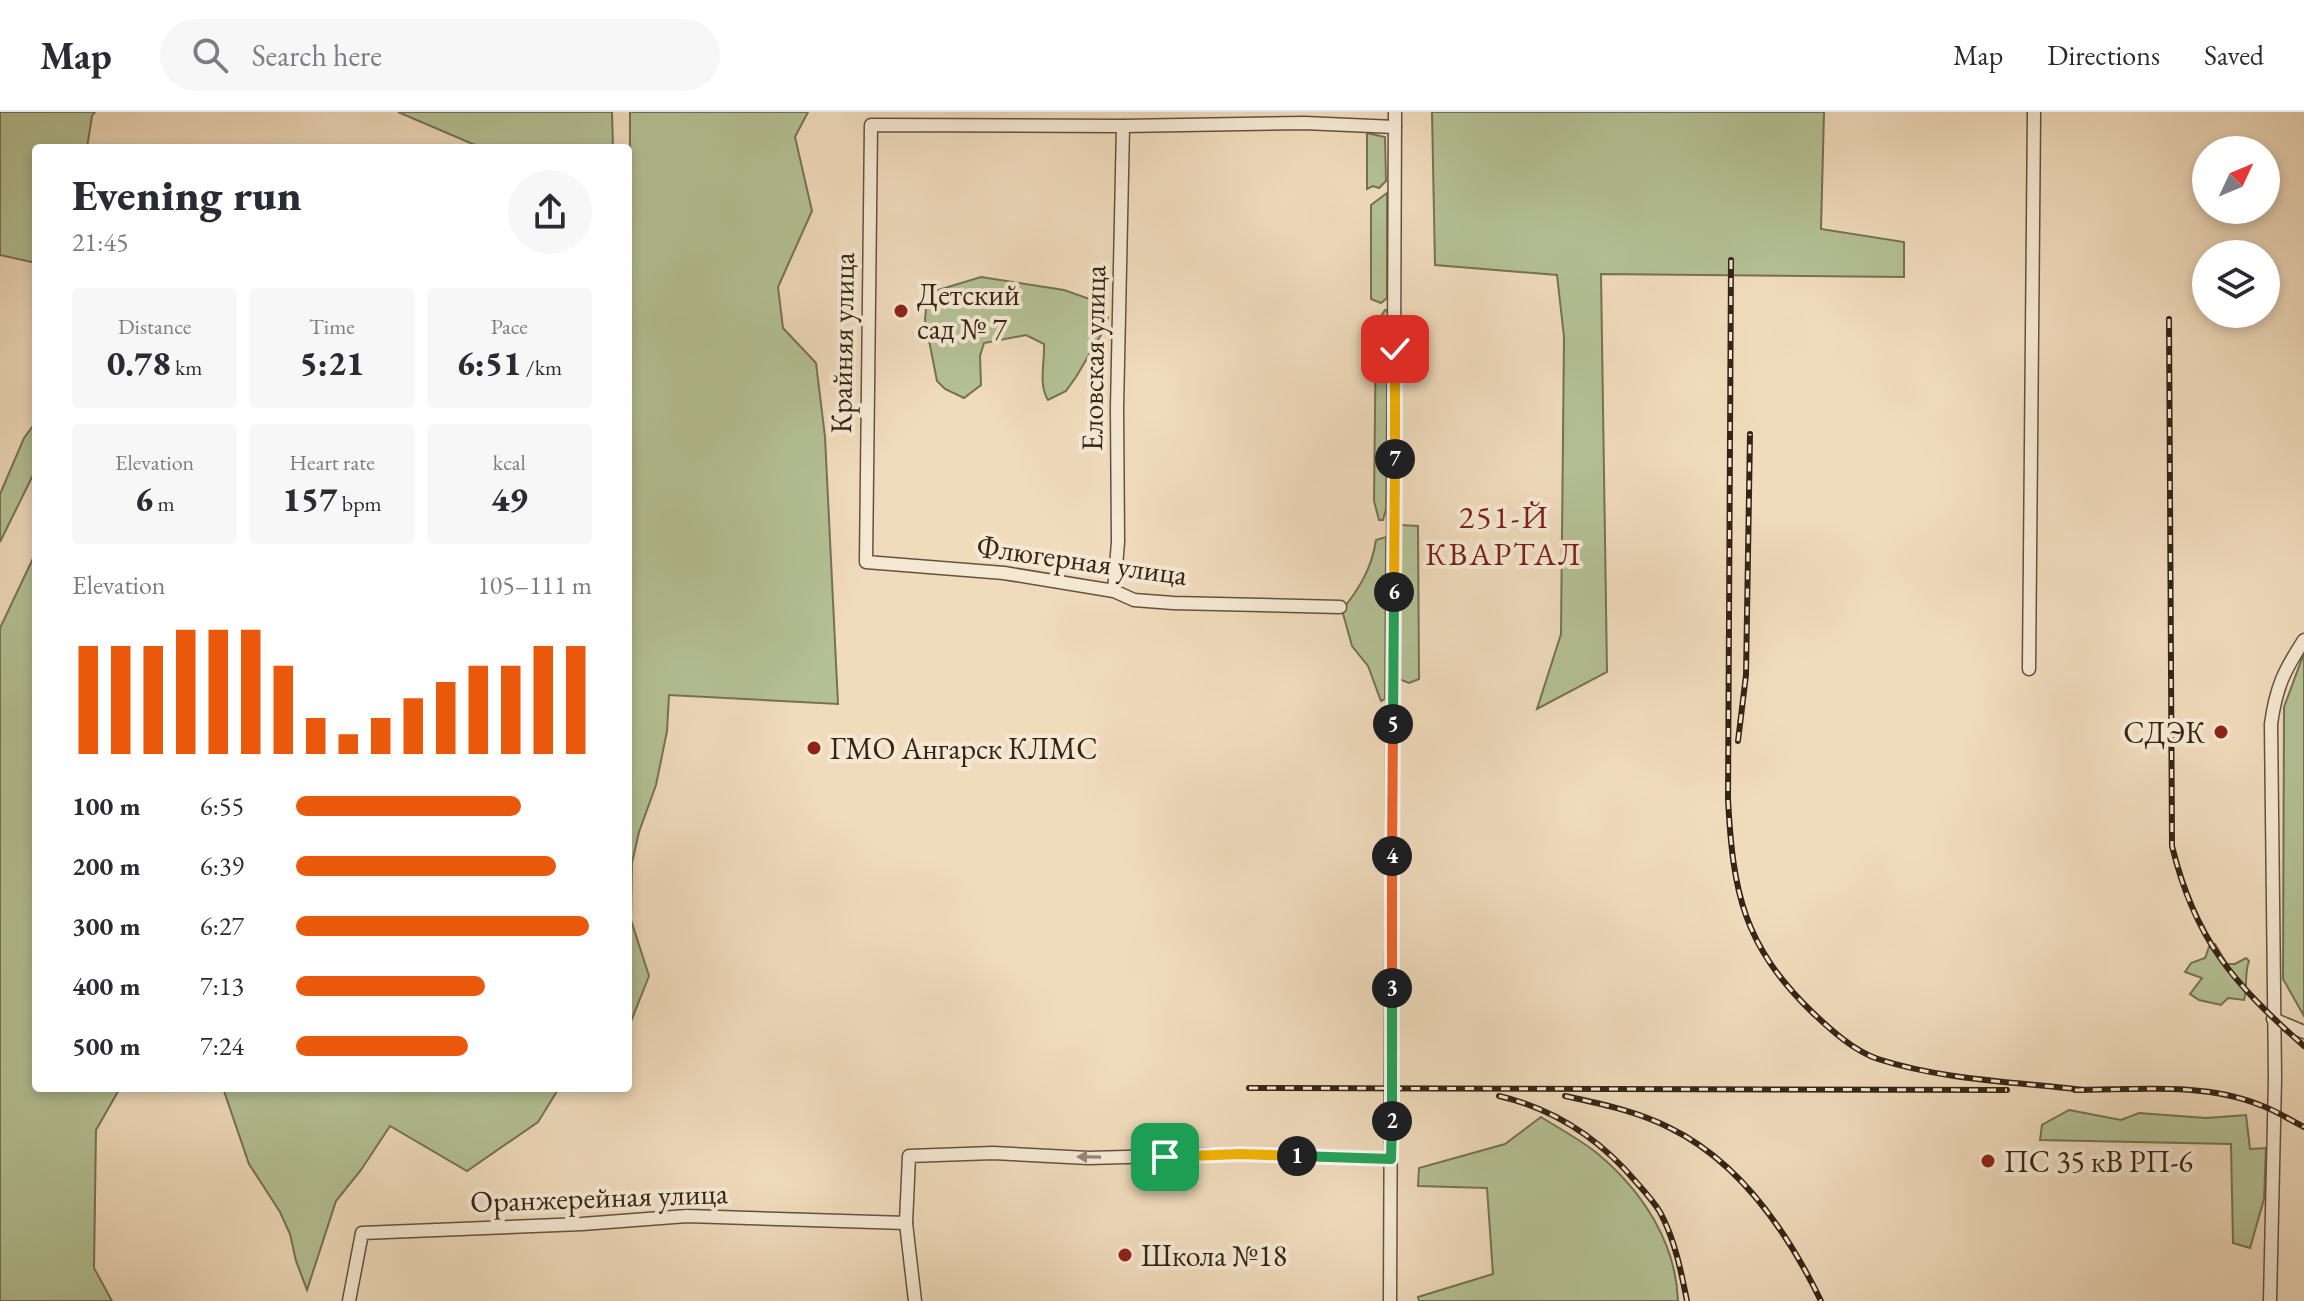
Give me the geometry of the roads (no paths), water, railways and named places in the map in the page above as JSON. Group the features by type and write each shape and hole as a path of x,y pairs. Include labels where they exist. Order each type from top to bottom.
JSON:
{"street":[{"path":"1390,1301 1395,112"},
{"path":"2029,669 2034,112"},
{"path":"1123,126 1304,123 1395,127"},
{"name":"Крайняя улица","path":"866,562 871,125 1123,126"},
{"name":"Еловская улица","path":"1114,591 1118,542 1117,408 1123,126"},
{"name":"Флюгерная улица","path":"866,562 1004,573 1114,591 1134,600 1340,607"},
{"path":"2270,1301 2275,1116 2271,724 2274,700 2284,670 2304,640"},
{"path":"2273,1019 2304,1032"},
{"path":"915,1301 906,1223 909,1156 993,1153 1104,1158 1240,1154 1391,1159"},
{"name":"Оранжерейная улица","path":"349,1301 362,1233 582,1224 687,1216 906,1223"}],"railway":[{"path":"1731,260 1728,799 1734,863 1746,916 1771,964 1789,988 1835,1033 1869,1055 1928,1072 2084,1090"},
{"path":"2169,319 2172,846 2192,908 2220,958 2257,1001 2304,1046"},
{"path":"1738,741 1746,675 1750,434"},
{"path":"1249,1088 2007,1090"},
{"path":"2075,1090 2169,1089 2215,1093 2266,1107 2304,1127"},
{"path":"1499,1096 1558,1118 1592,1140 1623,1167 1660,1212 1677,1256 1687,1301"},
{"path":"1565,1096 1657,1122 1695,1142 1718,1160 1740,1180 1777,1225 1821,1301"}],"place":[{"name":"Детский сад № 7","path":"901,311"},
{"name":"СДЭК","path":"2221,732"},
{"name":"ГМО Ангарск КЛМС","path":"814,748"},
{"name":"ПС 35 кВ РП-6","path":"1988,1161"},
{"name":"Школа №18","path":"1125,1255"}],"district":[{"name":"251-Й КВАРТАЛ","path":"1504,536"}]}
